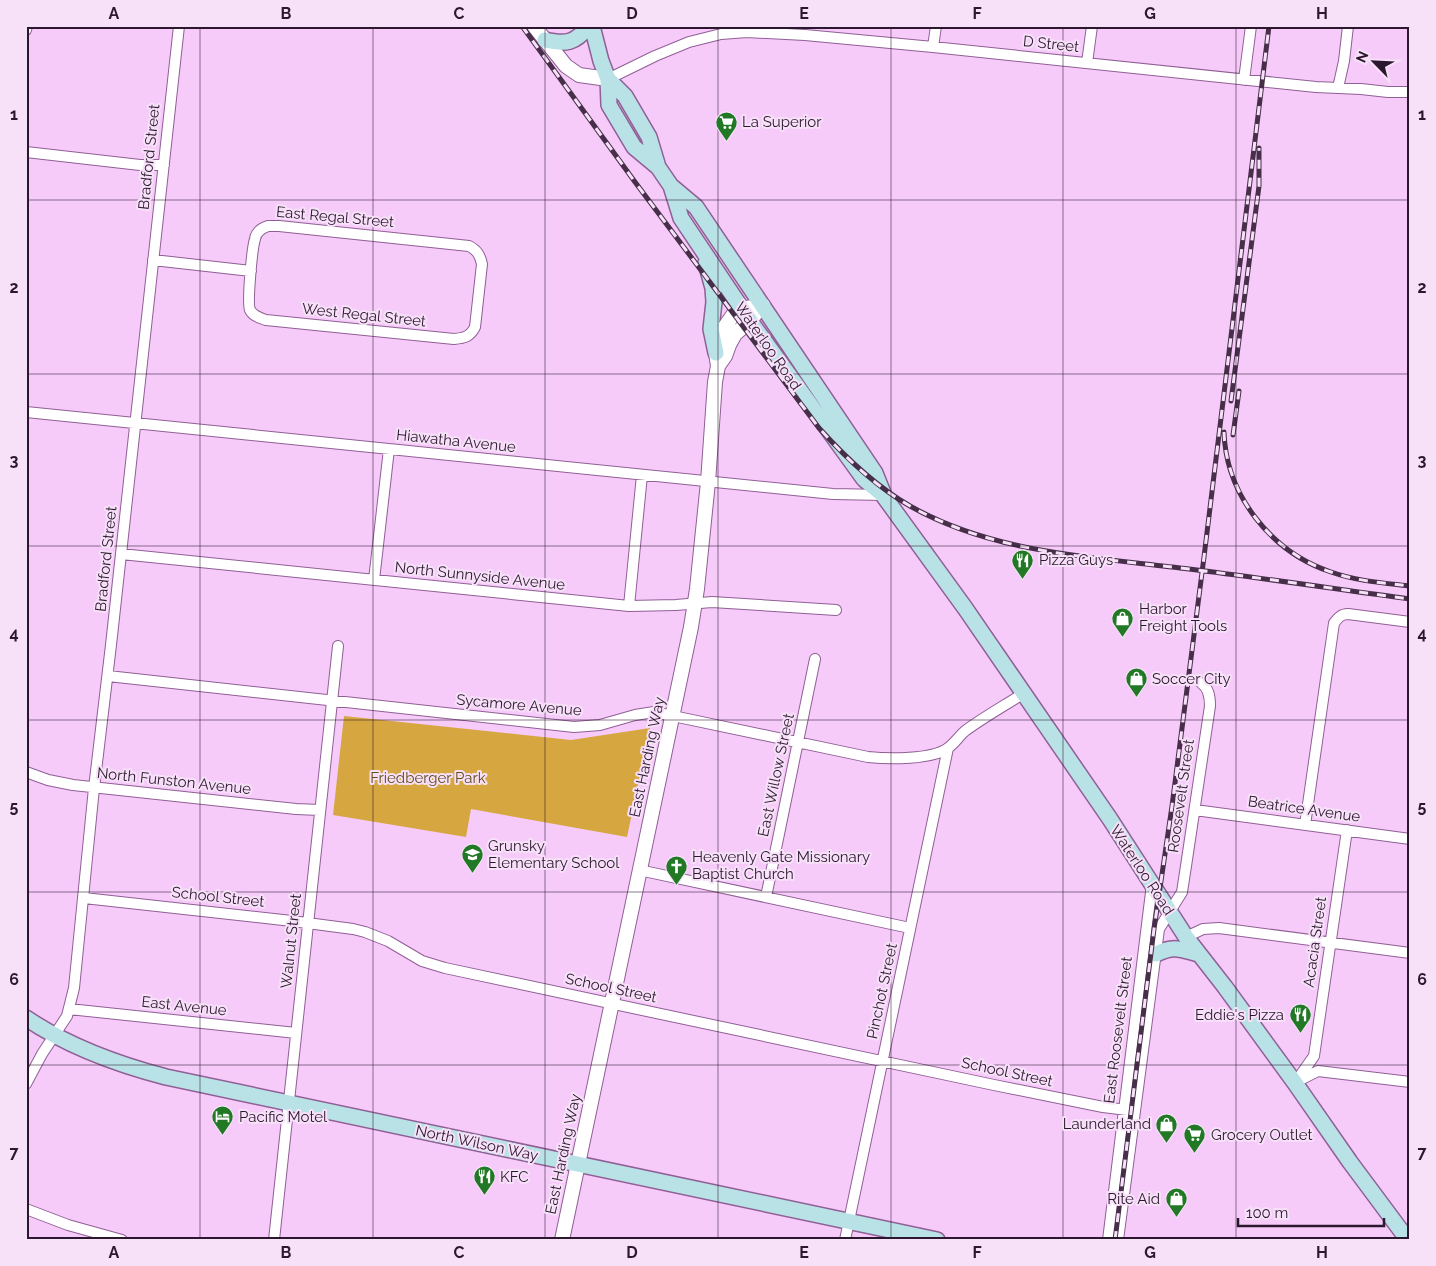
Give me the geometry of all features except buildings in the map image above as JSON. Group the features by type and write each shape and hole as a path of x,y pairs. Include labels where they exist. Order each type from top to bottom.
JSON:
{"main road":[{"path":"545,40 558,44 568,42 580,37 590,26"},
{"name":"Waterloo Road","path":"590,26 608,79 609,105 634,147 658,167 671,186 696,207 875,473 883,494 1110,819 1186,937 1295,1083 1350,1162 1408,1240"},
{"name":"Waterloo Road","path":"671,186 681,218 746,315 864,480 883,494"},
{"path":"702,249 713,288 714,302 711,329 717,359"},
{"path":"1156,954 1166,949 1177,948 1199,954"},
{"name":"North Wilson Way","path":"26,1018 71,1044 139,1070 937,1240"}],"street":[{"path":"26,30 27,26"},
{"name":"Bradford Street","path":"26,1084 42,1054 67,1016 74,988 94,788 179,26"},
{"path":"534,26 566,66 578,75 608,79"},
{"path":"933,48 936,26"},
{"path":"1087,63 1092,26"},
{"path":"1244,80 1251,26"},
{"path":"1338,88 1344,61 1348,26"},
{"name":"D Street","path":"608,79 676,46 689,42 721,34 764,32 1244,80 1388,92 1410,92"},
{"path":"26,152 164,165"},
{"name":"East Regal Street","path":"251,271 257,234 265,227 279,226 469,246 477,251 482,264 479,290"},
{"path":"153,260 251,271"},
{"name":"West Regal Street","path":"251,271 248,304 250,310 259,318 454,339 466,337 473,331 479,290"},
{"path":"746,315 763,305"},
{"name":"East Harding Way","path":"562,1240 673,715 694,603 708,482 718,340 733,315 746,315"},
{"name":"Hiawatha Avenue","path":"26,412 833,494 883,494"},
{"path":"374,580 389,449"},
{"path":"629,606 642,475"},
{"name":"North Sunnyside Avenue","path":"121,554 629,606 720,602 836,610"},
{"path":"1305,825 1334,623 1339,616 1344,614 1410,622"},
{"name":"Walnut Street","path":"274,1240 338,646"},
{"name":"East Willow Street","path":"766,897 816,659"},
{"name":"Sycamore Avenue","path":"108,676 574,727 600,725 651,712 673,715 868,757 891,759 935,754 948,748 964,732 989,714 1024,694"},
{"name":"Roosevelt Street","path":"1169,912 1182,892 1210,706 1208,692 1204,684 1201,683"},
{"name":"Pinchot Street","path":"845,1240 948,748"},
{"name":"North Funston Avenue","path":"26,772 48,780 94,788 320,810"},
{"name":"Beatrice Avenue","path":"1195,810 1410,839"},
{"name":"Acacia Street","path":"1295,1083 1314,1056 1347,830"},
{"path":"639,870 910,928"},
{"name":"East Roosevelt Street","path":"1108,1240 1152,884"},
{"name":"School Street","path":"84,898 308,923 365,932 388,941 422,961 440,967 994,1085 1135,1112"},
{"name":"East Roosevelt Street","path":"1118,1240 1159,929 1169,912"},
{"path":"1186,937 1203,929 1219,928 1410,953"},
{"name":"East Avenue","path":"69,1009 296,1033"},
{"path":"1295,1083 1318,1071 1410,1082"},
{"path":"26,1209 68,1225 122,1240"}],"green space":[{"name":"Friedberger Park","path":"344,716 571,740 650,728 627,837 471,809 466,837 333,815"}],"railway":[{"path":"522,26 635,182 819,428 862,471 897,498 942,522 1011,544 1046,551 1410,599"},
{"path":"1115,1240 1154,929 1204,557 1269,26"},
{"path":"1231,401 1259,186 1259,148"},
{"path":"1233,435 1239,391"},
{"path":"1224,432 1233,478 1243,499 1271,536 1289,551 1309,563 1350,578 1410,586"}],"place":[{"name":"La Superior","path":"726,141"},
{"name":"Pizza Guys","path":"1023,579"},
{"name":"Harbor Freight Tools","path":"1123,637"},
{"name":"Soccer City","path":"1136,698"},
{"name":"Grunsky Elementary School","path":"472,874"},
{"name":"Heavenly Gate Missionary Baptist Church","path":"676,885"},
{"name":"Eddie's Pizza","path":"1300,1034"},
{"name":"Pacific Motel","path":"223,1136"},
{"name":"Launderland","path":"1167,1143"},
{"name":"Grocery Outlet","path":"1195,1154"},
{"name":"KFC","path":"484,1196"},
{"name":"Rite Aid","path":"1176,1218"}]}
